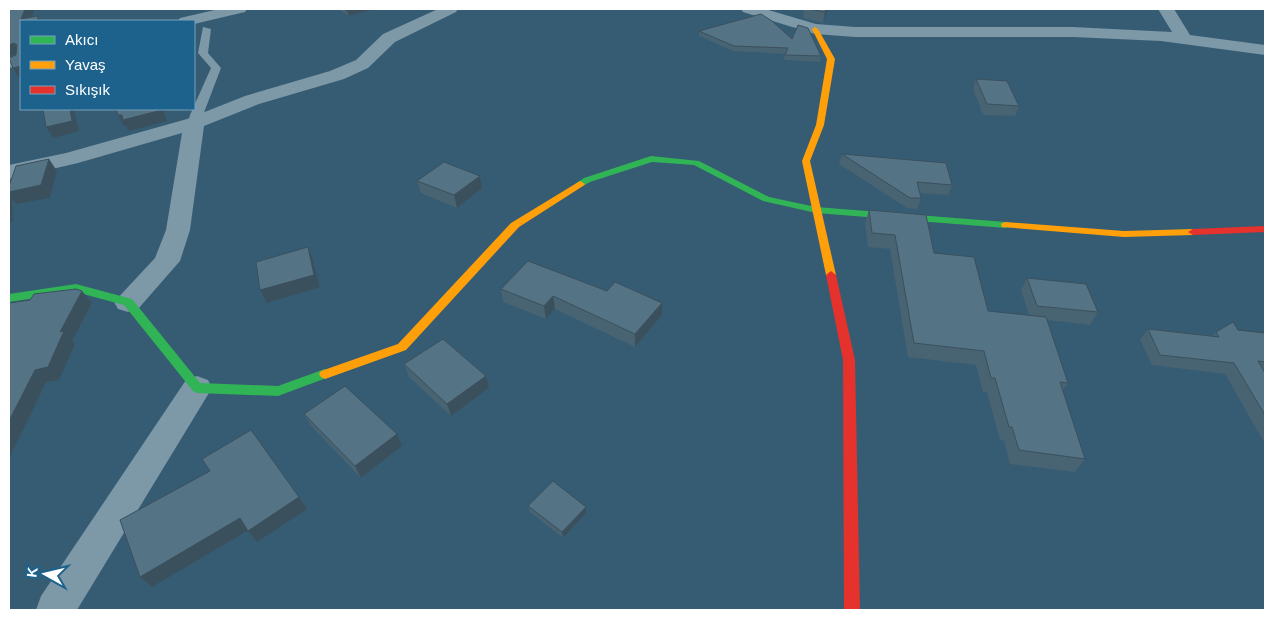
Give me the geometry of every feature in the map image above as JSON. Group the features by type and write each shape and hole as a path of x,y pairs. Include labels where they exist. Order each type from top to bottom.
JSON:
{"street":[{"path":"190,20 239,9"},
{"path":"9,172 70,158 194,123 252,100 337,75 362,64 389,38 450,9"},
{"path":"749,9 815,29 853,24 1073,32 1184,39 1265,50"},
{"path":"1166,9 1184,39"},
{"path":"815,29 831,59 820,125 806,160 849,360 852,610"},
{"path":"128,302 167,261 178,230 194,123"},
{"path":"9,298 76,288 128,302 197,388 278,391 402,347 515,225 587,180 651,159 696,163 766,199 816,210 1124,234 1265,229"},
{"path":"56,610 197,388"}],"lane":[{"path":"194,123 196,108 213,83 216,68 203,53 206,29"}],"building":[{"path":"9,9 25,9 21,19 37,16 39,20 20,20 20,66 13,68 9,58 16,55 17,45 14,43 9,45"},
{"path":"808,9 826,9 825,12"},
{"path":"761,14 792,39 798,25 808,28 821,56 785,55 788,48 734,46 699,31"},
{"path":"976,79 1007,81 1019,106 987,104"},
{"path":"43,110 70,110 72,121 46,127"},
{"path":"116,110 162,110 123,120 122,115 118,115"},
{"path":"842,154 946,163 952,185 917,182 921,198 910,198"},
{"path":"49,159 41,185 9,192 9,186 16,166"},
{"path":"444,162 480,176 454,195 417,181"},
{"path":"869,210 926,215 934,253 974,257 988,311 1046,317 1068,383 1060,382 1085,459 1019,450 1012,427 1009,427 995,378 991,378 984,351 914,343 895,235 872,233"},
{"path":"308,247 314,275 260,290 256,262"},
{"path":"528,261 607,291 615,282 662,303 635,334 553,296 544,306 501,289"},
{"path":"1027,278 1086,284 1098,312 1037,306"},
{"path":"76,289 82,291 60,332 64,331 48,367 35,370 9,421 9,303 30,300 34,294"},
{"path":"1233,322 1238,330 1265,333 1265,362 1258,361 1265,373 1265,415 1234,363 1160,355 1148,329 1219,337 1216,332"},
{"path":"443,339 486,376 447,404 404,364"},
{"path":"345,386 397,434 355,466 304,414"},
{"path":"251,430 299,497 248,531 240,518 140,577 120,520 210,471 202,459"},
{"path":"553,481 586,507 562,532 528,506"}],"traffic: fast":[{"path":"580,184 651,159 696,163 766,199 816,210 1006,225"},
{"path":"9,298 76,288 128,302 197,388 278,391 325,374"}],"traffic: slow":[{"path":"815,29 831,59 820,125 806,161 831,275"},
{"path":"325,374 402,347 515,225 580,184"},
{"path":"1006,225 1124,234 1193,232"}],"traffic: jam":[{"path":"1193,232 1265,229"},
{"path":"831,275 849,360 852,610"}]}
